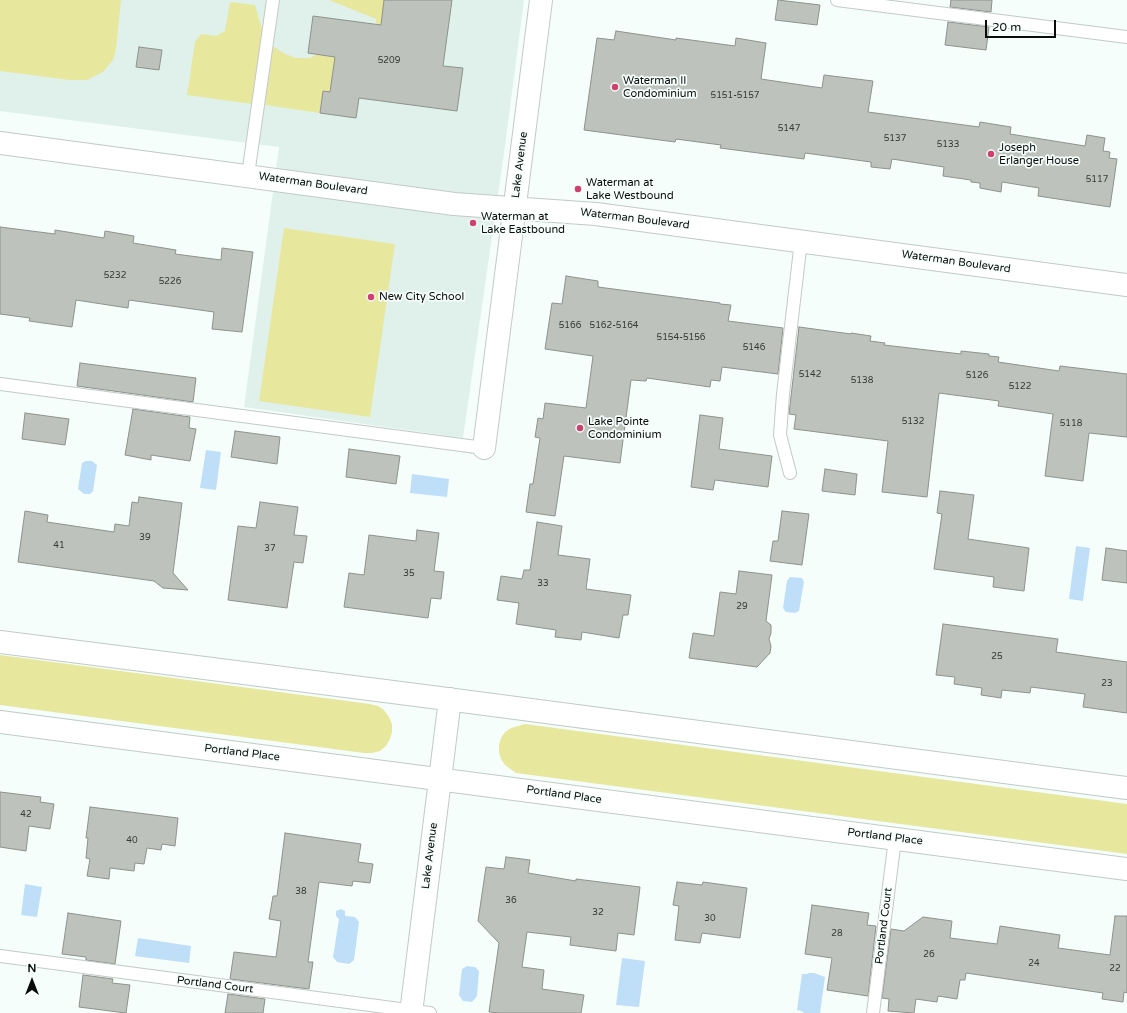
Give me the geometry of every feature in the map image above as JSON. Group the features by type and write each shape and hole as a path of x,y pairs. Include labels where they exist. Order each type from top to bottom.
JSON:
{"street":[{"name":"Lake Avenue","path":"484,448 541,0"},
{"name":"Waterman Boulevard","path":"0,143 248,175 454,204 596,214 1127,285"},
{"path":"0,642 450,699 1127,788"},
{"name":"Lake Avenue","path":"417,1012 440,779 450,699"},
{"name":"Portland Place","path":"0,722 1127,869"}],"lane":[{"path":"248,175 273,0"},
{"path":"837,0 1127,38"},
{"path":"790,473 780,436 801,241"},
{"path":"0,384 484,448"},
{"name":"Portland Court","path":"873,1013 895,839"},
{"name":"Portland Court","path":"0,956 417,1012"}],"shaded area":[{"name":"New City School","path":"0,0 524,0 505,146 463,438 244,407 279,147 0,111"},
{"path":"0,0 121,0 116,49 113,60 103,72 87,80 69,80 0,71"},
{"path":"329,0 384,0 381,25 376,24 376,19"},
{"path":"230,2 255,5 263,33 252,104 187,95 195,42 201,34 216,36 225,31"},
{"path":"273,46 283,53 296,58 310,58 317,54 335,57 330,92 323,91 320,113 265,105"},
{"path":"284,228 395,244 370,417 259,401"},
{"path":"0,655 370,704 378,706 384,710 392,724 392,732 386,746 380,751 364,753 0,705"},
{"path":"525,724 1127,804 1127,854 516,773 505,765 501,759 499,745 505,732 511,728"}],"water":[{"path":"206,450 221,452 216,490 200,488"},
{"path":"92,461 97,465 93,491 90,494 84,494 78,489 82,463"},
{"path":"412,474 449,479 447,497 410,493"},
{"path":"1076,546 1090,548 1083,601 1069,599"},
{"path":"790,577 802,578 804,582 799,611 795,613 786,612 783,608 787,581"},
{"path":"25,884 42,887 37,917 21,915"},
{"path":"341,909 345,911 345,916 355,917 359,922 354,960 349,964 337,962 333,957 339,919 336,916 336,911"},
{"path":"138,938 191,946 189,963 135,956"},
{"path":"622,958 645,961 639,1007 616,1005"},
{"path":"467,966 475,967 479,971 477,996 472,1002 463,1001 459,995 462,969"},
{"path":"814,973 825,977 820,1013 804,1013 797,1010 802,974"}],"building":[{"path":"384,0 452,0 443,66 463,68 457,111 359,98 356,118 320,113 323,91 330,92 335,57 308,53 313,16 381,25"},
{"path":"778,0 820,5 817,25 775,20"},
{"path":"951,0 992,0 991,12 950,7"},
{"path":"948,22 989,27 986,50 945,45"},
{"path":"616,31 676,40 676,38 735,46 736,38 766,43 761,79 822,88 824,75 873,81 868,112 979,127 980,122 1011,127 1010,134 1085,146 1087,135 1105,138 1103,151 1110,152 1109,158 1117,159 1110,207 1038,196 1039,188 1002,182 1001,192 980,188 980,183 971,182 971,180 943,176 944,167 892,159 890,169 871,167 871,162 805,153 804,159 720,148 721,145 676,139 675,142 584,130 597,38 614,40"},
{"path":"139,47 162,50 159,70 136,67"},
{"path":"0,227 55,234 55,230 104,238 105,231 134,236 133,243 176,250 175,254 221,260 222,248 253,252 242,332 212,329 214,312 129,300 128,308 76,300 72,327 29,321 30,318 0,314"},
{"path":"566,276 598,281 598,287 731,305 728,321 783,328 778,374 722,367 720,381 711,380 710,387 647,378 646,381 631,380 620,463 564,456 555,516 526,512 530,484 533,484 540,438 535,437 538,418 543,419 545,403 586,408 593,356 545,349 552,303 562,304"},
{"path":"799,327 871,336 870,341 885,343 884,345 961,354 961,351 989,354 989,356 999,357 998,362 1059,371 1060,366 1127,374 1127,437 1089,433 1083,481 1045,476 1053,414 998,406 999,401 939,393 927,497 882,492 888,441 794,429 796,415 789,414"},
{"path":"80,363 196,378 193,402 77,386"},
{"path":"133,409 190,417 189,428 196,429 190,461 151,455 151,460 125,455"},
{"path":"25,413 69,419 65,445 22,439"},
{"path":"700,415 723,418 719,449 772,456 768,487 715,480 713,490 691,487"},
{"path":"235,431 280,437 277,464 231,457"},
{"path":"349,449 400,456 396,484 346,477"},
{"path":"825,469 857,474 855,495 822,491"},
{"path":"940,491 974,495 968,539 1029,548 1024,591 993,587 994,577 934,569 942,514 937,513"},
{"path":"139,497 182,503 173,573 188,590 163,588 154,581 18,562 25,511 48,515 47,522 114,532 115,524 129,526 132,502 138,503"},
{"path":"260,502 298,507 294,535 307,536 303,563 294,562 287,608 228,600 238,526 256,528"},
{"path":"782,511 809,514 802,565 770,561 773,541 778,541"},
{"path":"537,522 562,526 558,555 590,559 586,589 631,595 628,615 623,615 619,638 582,632 581,640 555,637 556,630 516,624 519,603 497,600 501,576 522,579 524,570 530,570"},
{"path":"417,530 439,533 434,571 444,572 441,599 431,598 428,618 344,607 349,573 364,575 369,535 416,541"},
{"path":"1106,548 1127,551 1127,583 1102,580"},
{"path":"739,571 772,575 766,621 771,625 769,639 771,646 770,653 757,667 689,658 693,633 714,636 720,592 736,594"},
{"path":"943,624 1058,639 1056,652 1127,662 1127,713 1083,707 1085,694 1031,687 1030,693 1002,690 1001,698 981,695 982,688 954,684 955,677 936,675"},
{"path":"0,792 41,797 40,802 54,804 50,829 29,826 26,851 0,847"},
{"path":"90,807 178,818 175,846 162,844 161,850 147,848 144,864 135,863 134,871 110,868 109,879 87,876 90,859 86,858 88,838 86,838"},
{"path":"285,833 361,844 358,862 373,864 370,883 353,881 352,886 319,882 308,962 313,962 309,989 230,979 234,952 276,957 281,921 269,919 273,896 277,896"},
{"path":"506,857 530,860 528,873 576,881 576,879 640,887 634,935 618,933 616,951 570,945 571,937 527,932 522,967 544,970 542,989 584,995 581,1013 489,1012 499,943 478,921 486,867 504,869"},
{"path":"677,882 702,885 703,882 747,888 740,938 702,933 700,943 675,940 679,906 673,905"},
{"path":"812,905 869,913 867,925 876,926 868,996 827,990 832,958 805,954"},
{"path":"68,913 121,921 115,964 86,960 86,957 62,954"},
{"path":"1115,916 1127,916 1127,993 1124,992 1123,1002 1102,999 1103,993 966,973 965,980 960,980 957,999 938,996 937,1002 916,999 914,1013 888,1011 889,999 882,998 891,929 904,931 923,917 952,921 950,938 997,944 1000,926 1060,935 1058,948 1110,955"},
{"path":"83,975 113,979 112,983 130,985 126,1013 79,1007"},
{"path":"228,994 265,999 263,1013 225,1013"}],"place":[{"name":"Waterman II Condominium","path":"615,87"},
{"name":"Joseph Erlanger House","path":"991,154"},
{"name":"Waterman at Lake Westbound","path":"578,189"},
{"name":"Waterman at Lake Eastbound","path":"473,223"},
{"name":"New City School","path":"371,297"},
{"name":"Lake Pointe Condominium","path":"580,428"}]}
